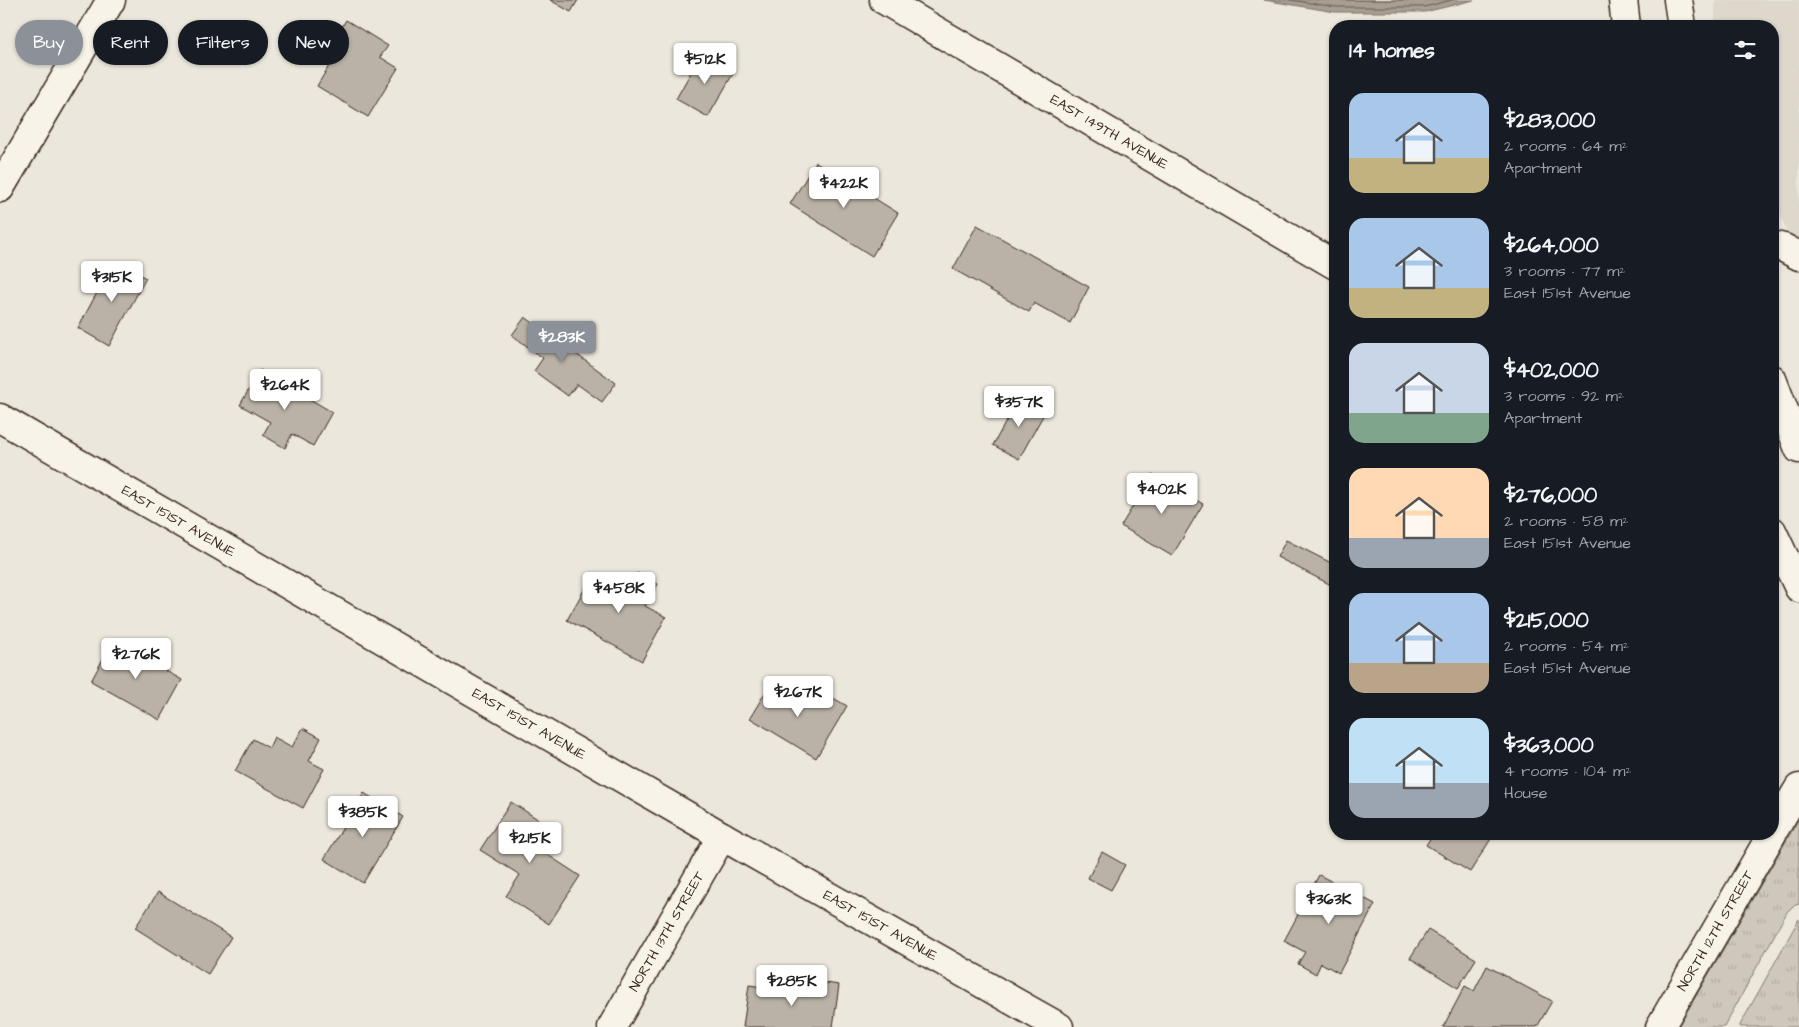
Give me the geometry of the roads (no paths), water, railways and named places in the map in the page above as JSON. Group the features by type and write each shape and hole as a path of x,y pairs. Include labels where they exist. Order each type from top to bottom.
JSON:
{"street":[{"path":"0,188 111,0"},
{"name":"EAST 149TH AVENUE","path":"884,0 1329,261"},
{"path":"1623,0 1625,20"},
{"path":"1678,0 1681,20"},
{"path":"1779,247 1799,256"},
{"path":"1779,397 1799,449"},
{"name":"EAST 151ST AVENUE","path":"0,418 722,836 1059,1027"},
{"path":"1779,546 1799,588"},
{"name":"NORTH 12TH STREET","path":"1779,822 1799,788"},
{"name":"NORTH 13TH STREET","path":"612,1027 722,836"},
{"name":"NORTH 12TH STREET","path":"1660,1027 1769,840"}],"water":[{"path":"1264,0 1474,0 1425,12 1335,12"}]}
